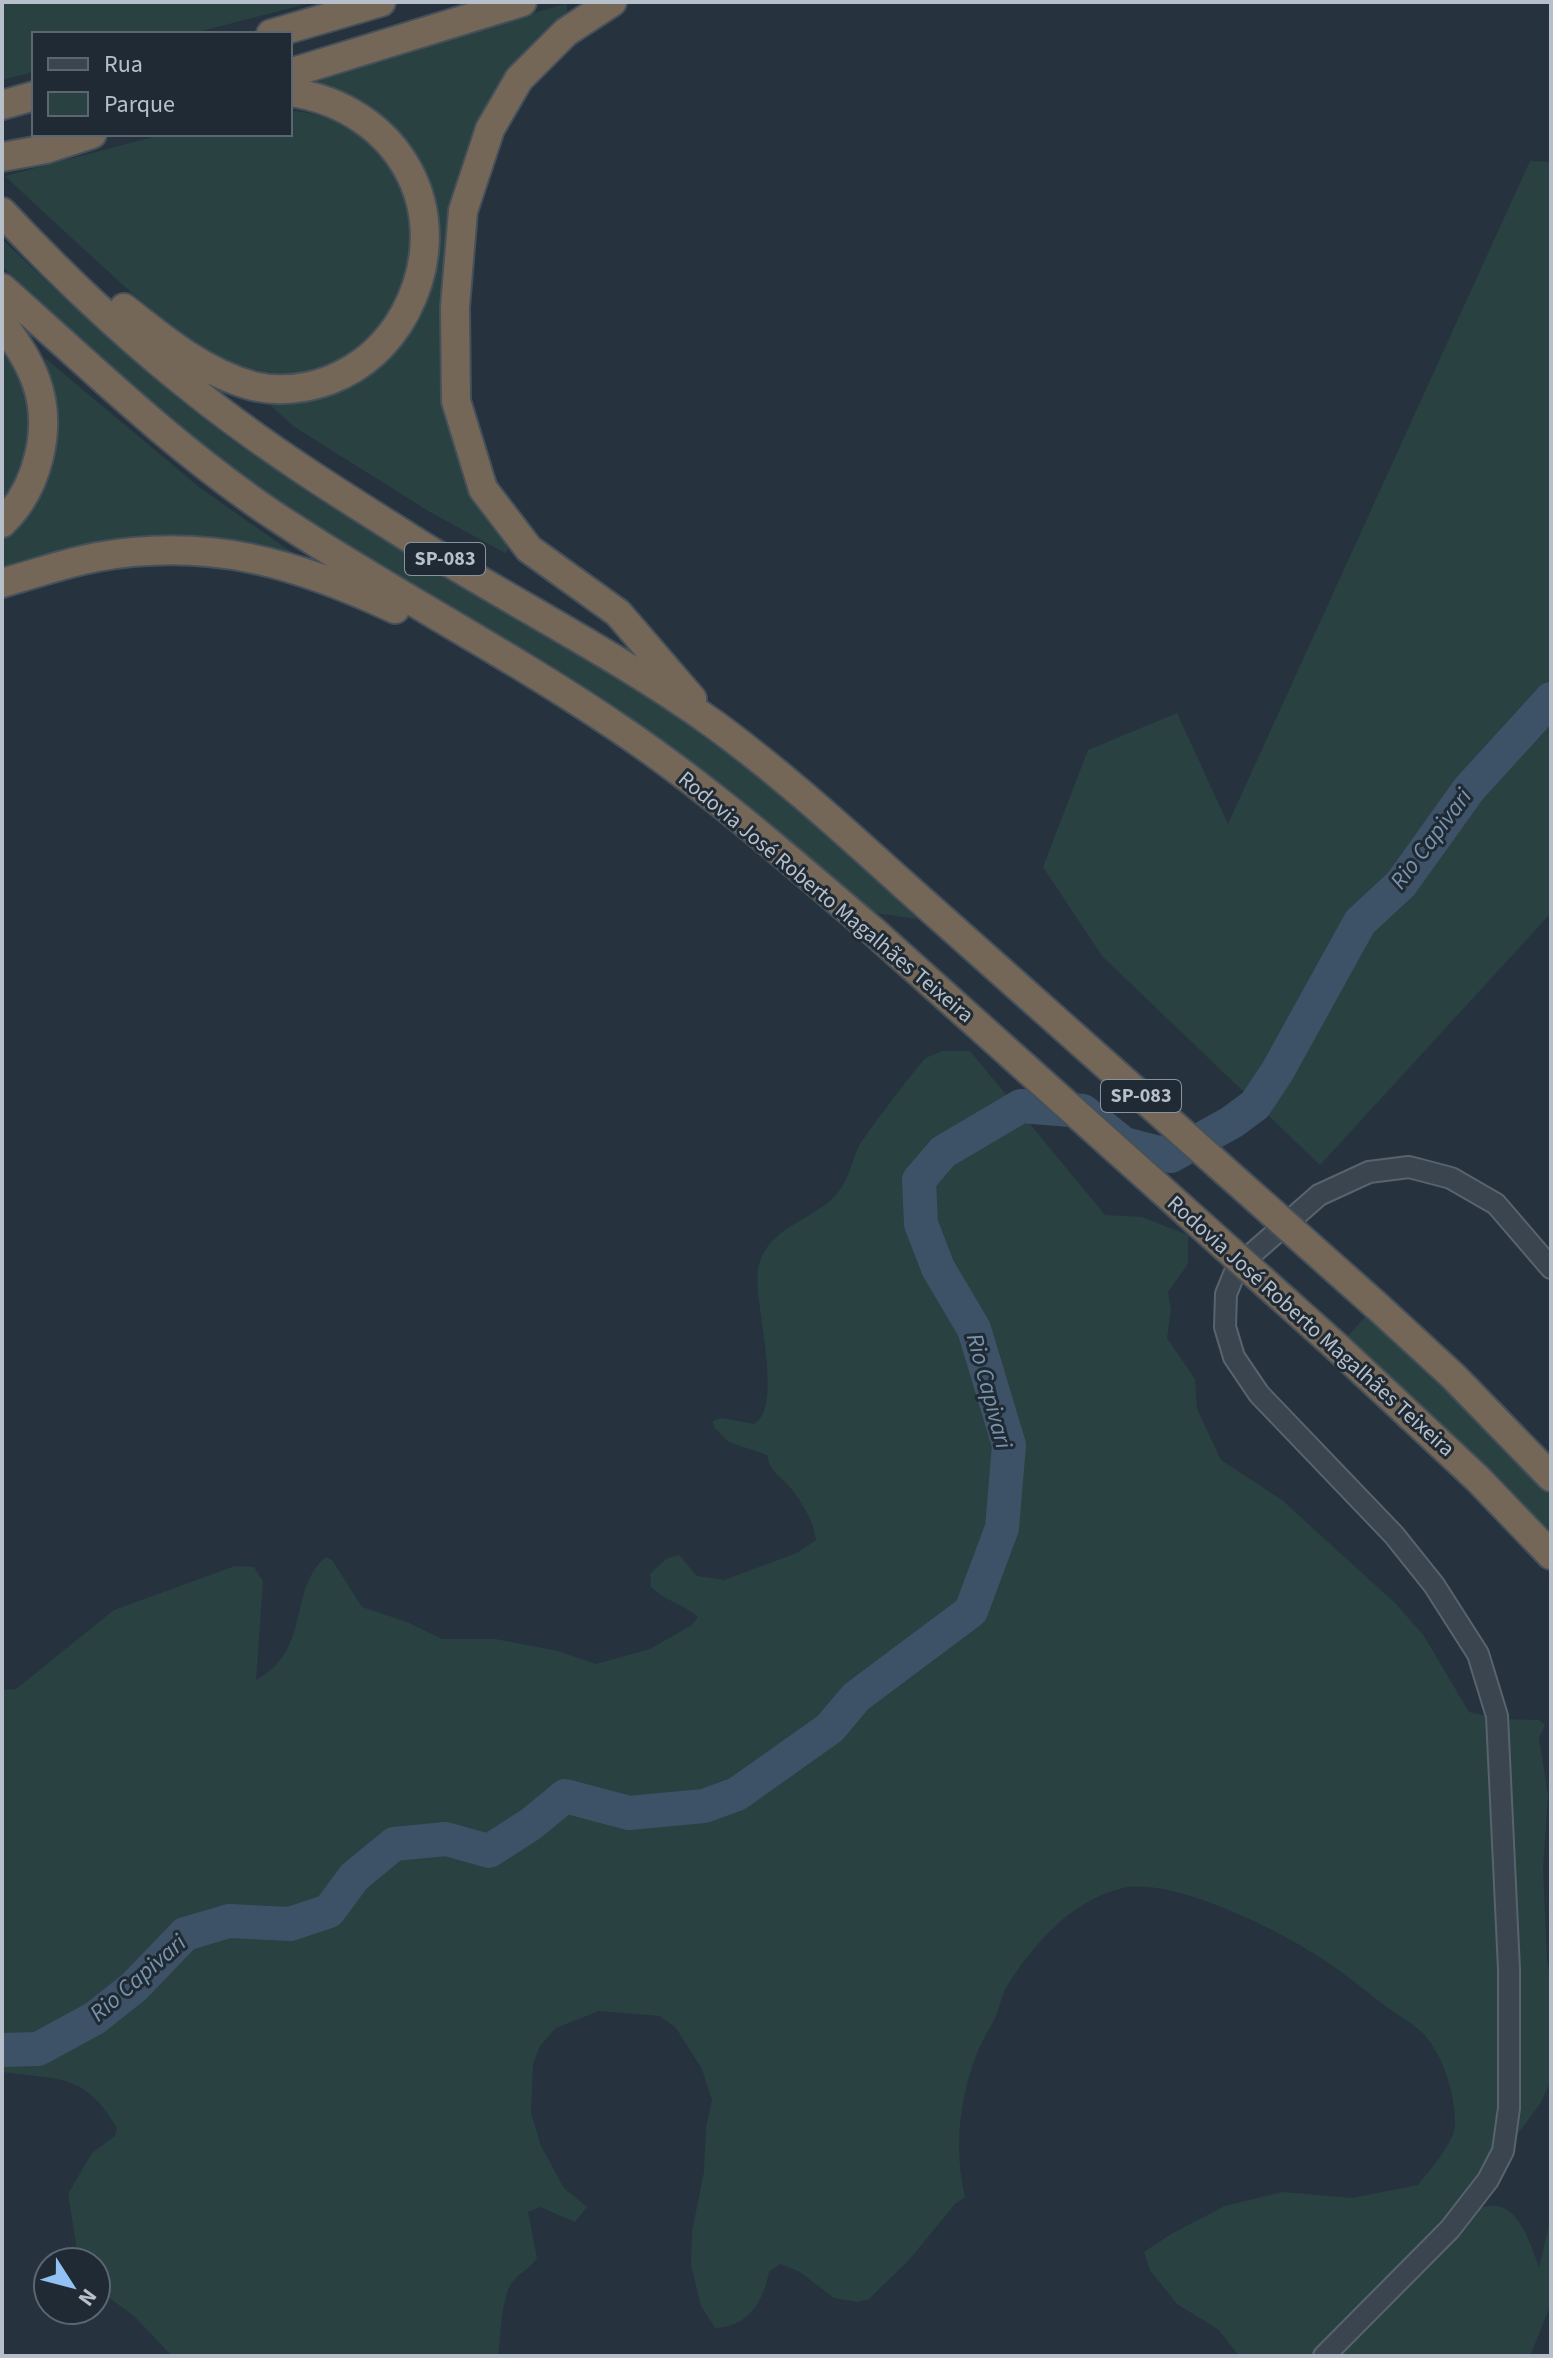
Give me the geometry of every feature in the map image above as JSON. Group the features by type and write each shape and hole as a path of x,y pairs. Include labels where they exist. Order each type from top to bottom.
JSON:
{"highway":[{"path":"278,32 381,2"},
{"path":"292,72 522,2"},
{"path":"612,2 566,32 519,79 490,129 463,211 455,307 456,401 483,489 529,549 618,613 713,724"},
{"path":"2,211 169,344 229,378 256,387 287,389 314,386 341,375 369,358 395,332 411,300 424,266 426,234 421,203 413,176 398,151 371,125 314,96 292,92"},
{"path":"2,105 32,97"},
{"path":"2,157 46,149 86,136"},
{"name":"SP-083","path":"2,211 47,261 136,343 268,446 419,544 539,613 713,724 799,790 1378,1307 1453,1376 1551,1477"},
{"name":"Rodovia José Roberto Magalhães Teixeira","path":"2,288 137,411 271,513 619,727 702,788 873,931 1339,1349 1478,1479 1551,1555"},
{"path":"2,322 23,353 37,383 42,415 35,471 25,493 2,523"},
{"path":"2,583 98,557 166,551 223,553 299,569 342,584 538,676"}],"street":[{"path":"1324,2356 1450,2229 1488,2180 1503,2151 1509,2108 1509,1969 1497,1716 1478,1654 1434,1585 1394,1535 1259,1394 1234,1357 1225,1327 1226,1294 1237,1267 1319,1195 1369,1172 1409,1167 1451,1178 1496,1204 1551,1268"}],"green space":[{"path":"2,2 314,2 198,32 32,32 32,72 2,80"},
{"path":"567,3 567,16 538,37 503,82 472,134 455,188 442,321 514,542 505,553 430,512 293,426 268,403 331,395 379,370 419,322 437,272 435,221 422,166 326,92 319,80"},
{"path":"292,111 309,113 347,128 386,163 399,182 412,213 413,239 395,304 372,340 356,353 317,370 275,373 254,370 215,354 162,318 5,176 156,136 292,136"},
{"path":"1530,161 1551,162 1551,913 1320,1165 1102,956 1043,867 1088,750 1177,713 1228,824"},
{"path":"2,239 126,354 225,435 301,487 559,639 674,714 789,802 917,919 876,913 798,847 661,742 575,682 502,642 269,497 175,428 2,266"},
{"path":"2,341 24,390 28,423 19,473 2,500"},
{"path":"45,358 200,488 293,553 292,559 254,549 2,575 2,535 52,391"},
{"path":"943,1051 970,1051 1105,1215 1142,1217 1188,1235 1188,1264 1168,1292 1171,1310 1167,1338 1195,1379 1197,1409 1221,1460 1282,1500 1396,1604 1424,1636 1469,1712 1499,1719 1539,1720 1545,1725 1539,1738 1548,1795 1543,1869 1551,1984 1551,2081 1540,2104 1505,2151 1468,2187 1446,2220 1483,2207 1506,2209 1521,2225 1539,2267 1551,2217 1551,2304 1530,2356 1239,2356 1219,2330 1177,2304 1150,2270 1144,2252 1225,2206 1282,2192 1352,2198 1418,2185 1451,2138 1455,2113 1444,2068 1423,2033 1337,1969 1279,1934 1225,1908 1169,1890 1144,1887 1123,1888 1087,1902 1041,1940 1016,1972 1004,1991 996,2016 979,2048 967,2084 959,2140 965,2197 955,2204 909,2260 869,2299 858,2302 834,2298 800,2272 780,2264 769,2272 758,2303 745,2318 727,2327 715,2328 701,2306 691,2265 692,2231 704,2172 706,2128 712,2100 702,2069 676,2028 660,2016 599,2011 556,2028 540,2046 533,2064 531,2113 541,2146 564,2188 587,2207 575,2222 540,2207 528,2212 537,2258 514,2280 506,2295 498,2356 172,2356 134,2316 112,2300 112,2246 76,2246 68,2194 92,2153 115,2136 117,2128 94,2097 82,2088 55,2079 2,2072 2,1690 16,1689 114,1610 235,1566 254,1567 263,1581 256,1680 273,1668 285,1653 306,1586 314,1570 326,1557 332,1560 362,1607 407,1622 442,1639 495,1639 558,1651 596,1664 650,1649 692,1625 698,1617 651,1587 650,1574 666,1559 679,1555 697,1576 724,1580 797,1553 816,1540 802,1504 773,1470 767,1455 729,1442 714,1427 713,1421 722,1418 754,1424 763,1414 768,1376 758,1285 762,1256 779,1235 825,1205 840,1190 859,1146 926,1058"},
{"path":"1366,1316 1470,1412 1551,1494 1551,1538 1405,1390 1347,1337"}],"waterway":[{"name":"Rio Capivari","path":"2,2050 38,2049 95,2018 134,1987 185,1934 229,1921 290,1924 329,1911 354,1877 394,1844 446,1839 489,1851 531,1824 565,1796 629,1813 704,1806 737,1794 830,1728 856,1697 971,1611 1002,1528 1009,1445 974,1329 938,1268 921,1224 919,1180 943,1152 1021,1106 1083,1111 1124,1144 1171,1156 1232,1122 1255,1105 1277,1072 1360,922 1401,884 1469,789 1551,699"}]}
